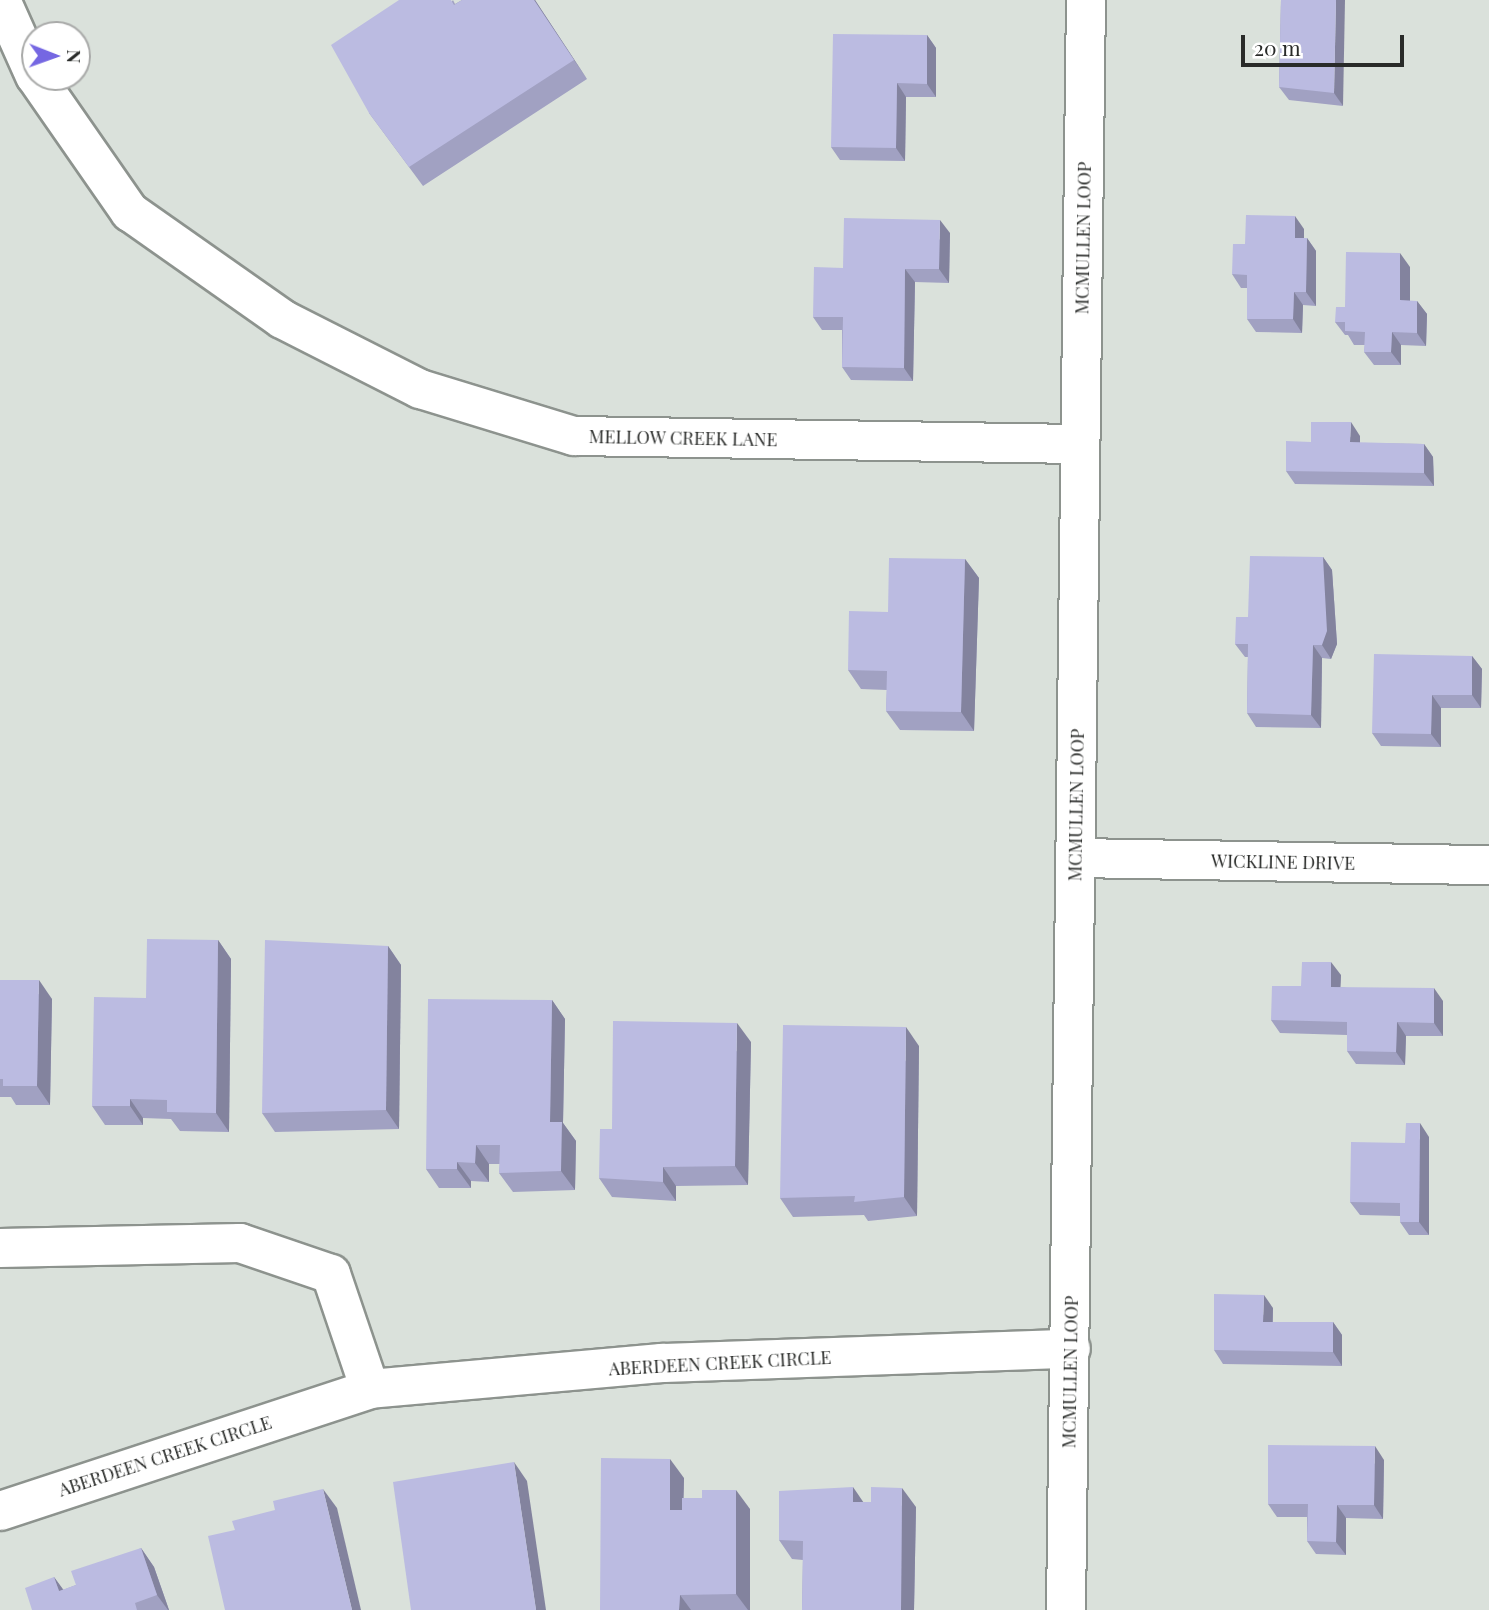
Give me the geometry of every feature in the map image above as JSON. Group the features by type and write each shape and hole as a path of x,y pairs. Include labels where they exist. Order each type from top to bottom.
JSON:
{"street":[{"name":"MELLOW CREEK LANE","path":"1,0 21,45"},
{"name":"MCMULLEN LOOP","path":"1066,1610 1086,0"},
{"name":"MELLOW CREEK LANE","path":"45,91 130,212 282,319 420,389 574,436 1080,444"},
{"name":"WICKLINE DRIVE","path":"1076,858 1489,865"},
{"path":"0,1248 240,1244 331,1274 370,1389"},
{"name":"ABERDEEN CREEK CIRCLE","path":"0,1511 370,1389 662,1363 1071,1349"}],"building":[{"path":"399,0 451,0 454,5 462,0 534,0 574,60 409,167 369,113 331,45"},
{"path":"1281,0 1336,0 1334,93 1279,87"},
{"path":"833,34 927,35 927,84 897,83 896,148 831,147"},
{"path":"1246,215 1295,216 1295,238 1307,238 1306,292 1294,292 1293,319 1247,319 1247,275 1232,274 1233,244 1245,244"},
{"path":"844,218 940,220 939,269 905,269 904,368 842,367 843,317 813,317 814,267 843,268"},
{"path":"1346,252 1400,253 1400,300 1417,301 1417,333 1392,332 1391,352 1364,352 1365,332 1345,331 1345,322 1335,322 1336,307 1345,307"},
{"path":"1311,422 1351,422 1350,442 1424,444 1424,473 1286,471 1286,441 1311,442"},
{"path":"1250,556 1323,557 1327,631 1322,645 1313,645 1311,715 1247,713 1248,644 1235,644 1236,617 1248,617"},
{"path":"889,558 965,559 961,712 886,711 887,671 848,670 849,611 888,612"},
{"path":"1374,654 1472,656 1472,695 1432,695 1431,734 1372,733"},
{"path":"147,939 218,940 216,1113 167,1112 167,1100 130,1099 130,1106 92,1106 94,997 146,998"},
{"path":"265,940 388,946 386,1110 262,1113"},
{"path":"1302,962 1331,962 1331,987 1434,988 1434,1023 1397,1022 1396,1052 1347,1051 1347,1022 1271,1020 1272,986 1301,986"},
{"path":"0,980 39,980 37,1086 3,1086 3,1079 0,1079"},
{"path":"428,999 552,1000 550,1122 562,1122 561,1171 499,1173 500,1145 476,1145 475,1163 457,1162 457,1169 426,1169"},
{"path":"613,1021 737,1023 735,1166 663,1167 663,1182 599,1178 600,1129 612,1129"},
{"path":"783,1025 906,1027 904,1197 854,1202 855,1196 780,1198"},
{"path":"1406,1123 1420,1123 1419,1222 1400,1222 1400,1203 1350,1202 1351,1142 1405,1143"},
{"path":"1214,1294 1264,1295 1263,1322 1333,1322 1333,1352 1214,1350"},
{"path":"1268,1445 1375,1446 1374,1505 1337,1505 1336,1542 1307,1541 1308,1504 1268,1504"},
{"path":"601,1458 670,1459 670,1510 682,1510 682,1498 702,1498 702,1490 736,1490 736,1594 680,1595 679,1610 600,1610"},
{"path":"514,1462 536,1610 411,1610 393,1482"},
{"path":"853,1487 853,1502 871,1502 871,1487 902,1488 901,1610 802,1610 803,1541 779,1540 779,1491"},
{"path":"323,1489 352,1610 225,1610 208,1536 235,1530 232,1521 275,1510 273,1501"},
{"path":"141,1548 157,1595 135,1603 137,1610 32,1610 25,1588 54,1577 59,1591 76,1585 71,1571"}]}
